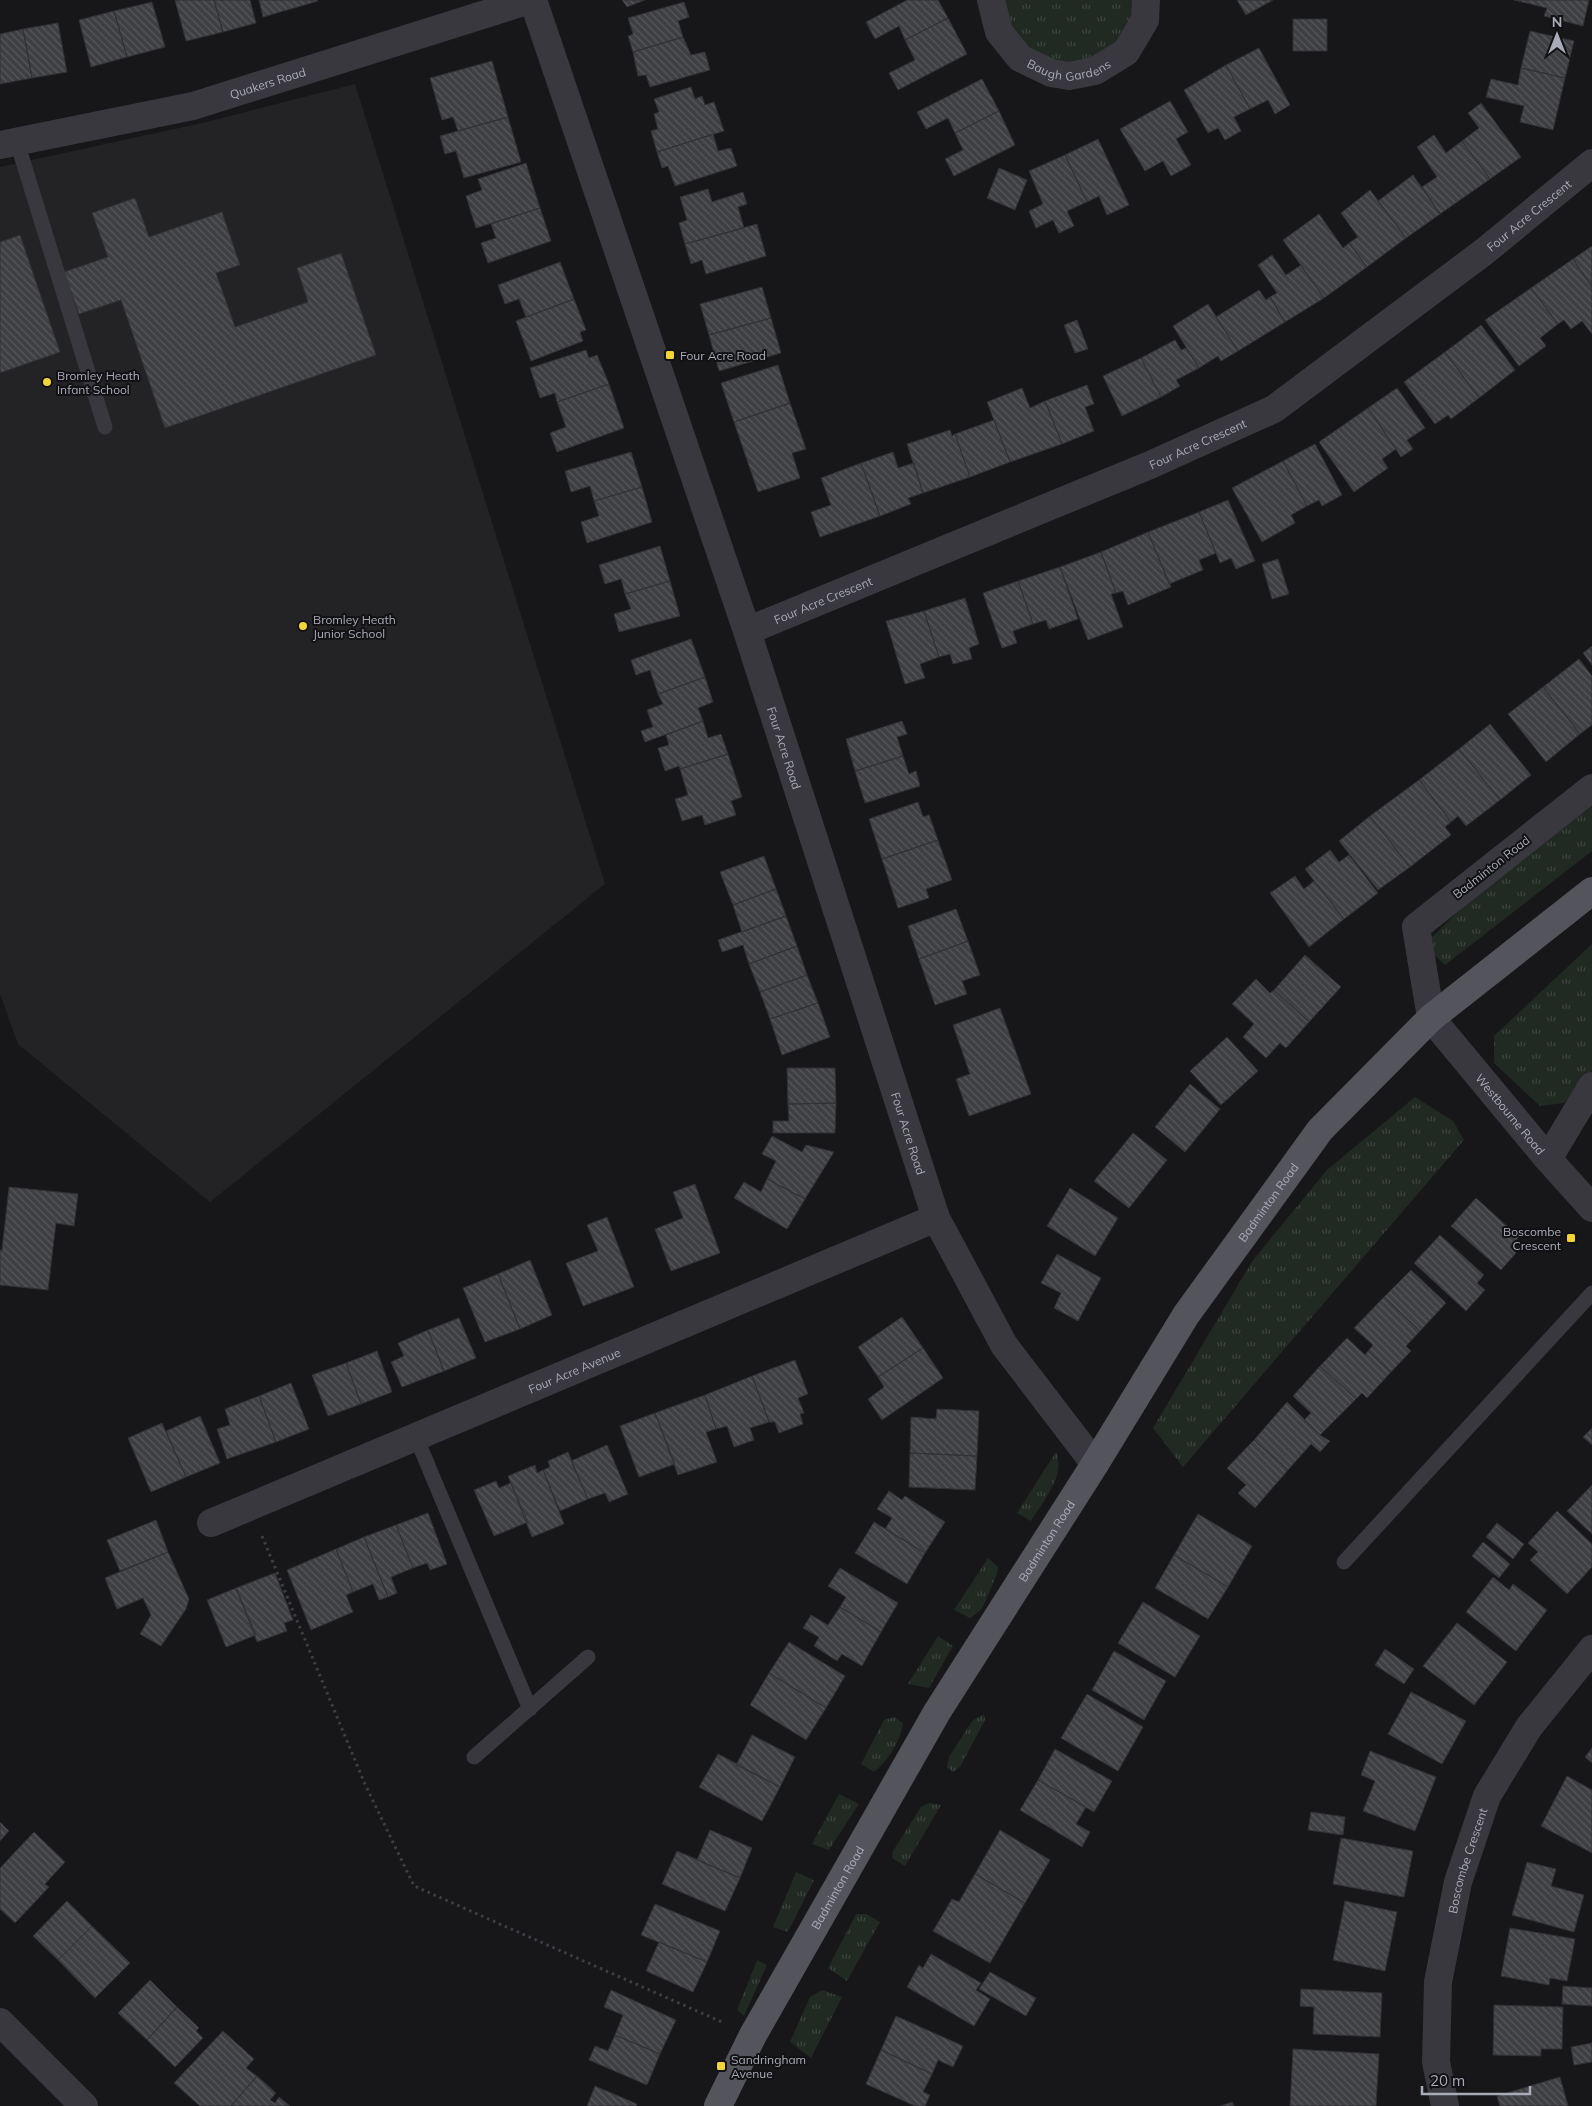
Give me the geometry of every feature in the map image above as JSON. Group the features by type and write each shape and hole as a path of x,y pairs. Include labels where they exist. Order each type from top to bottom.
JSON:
{"main road":[{"name":"Badminton Road","path":"718,2106 753,2035 937,1712 1095,1464 1186,1315 1320,1130 1432,1018 1592,891"}],"street":[{"name":"Quakers Road","path":"9,143 193,106 531,0"},
{"name":"Four Acre Road","path":"531,0 747,631 936,1218 1004,1346 1095,1464"},
{"name":"Baugh Gardens","path":"991,0 999,32 1020,58 1051,74 1068,76 1096,71 1126,52 1144,20 1146,0"},
{"name":"Four Acre Crescent","path":"747,631 1150,465 1274,408 1485,252 1592,163"},
{"name":"Badminton Road","path":"1432,1018 1416,927 1592,788"},
{"name":"Westbourne Road","path":"1432,1018 1548,1159 1592,1208"},
{"path":"1548,1159 1592,1086"},
{"name":"Four Acre Avenue","path":"211,1524 936,1218"},
{"name":"Boscombe Crescent","path":"1445,2106 1436,2062 1438,1982 1458,1882 1487,1796 1529,1727 1592,1649"},
{"path":"0,2022 84,2106"}],"lane":[{"path":"9,143 105,426"},
{"path":"1344,1562 1592,1293"},
{"path":"416,1437 530,1709"},
{"path":"474,1757 588,1657"}],"path":[{"path":"250,1507 364,1782 414,1886 753,2035"}],"shaded area":[{"name":"Bromley Heath Junior School","path":"355,84 605,884 210,1202 18,1044 0,994 0,167 202,123"}],"green space":[{"path":"1003,0 1134,0 1133,17 1117,43 1091,60 1069,63 1054,61 1028,49 1010,27"},
{"path":"1592,806 1592,851 1445,965 1433,954 1432,937 1462,908"},
{"path":"1592,944 1592,1070 1579,1092 1564,1103 1540,1106 1494,1063 1494,1036"},
{"path":"1415,1097 1453,1121 1464,1140 1183,1467 1153,1428 1253,1260 1327,1170"},
{"path":"1056,1452 1058,1470 1056,1479 1031,1521 1017,1513"},
{"path":"988,1558 998,1567 997,1574 982,1609 970,1618 954,1610"},
{"path":"938,1636 953,1646 929,1688 908,1684"},
{"path":"984,1714 985,1720 960,1767 953,1772 947,1767 949,1757 972,1721"},
{"path":"894,1717 903,1723 900,1736 889,1756 874,1772 861,1764 884,1720"},
{"path":"839,1794 859,1804 829,1850 812,1844"},
{"path":"929,1803 941,1805 905,1866 892,1858 893,1851 921,1807"},
{"path":"796,1872 814,1880 788,1932 773,1927"},
{"path":"856,1914 866,1914 880,1922 847,1981 828,1968"},
{"path":"757,1960 767,1965 744,2016 737,2010"},
{"path":"822,1990 842,1997 811,2058 790,2042 810,1997"}],"building":[{"path":"175,0 214,0 223,32 186,41"},
{"path":"214,0 250,0 256,23 223,32"},
{"path":"259,0 317,0 318,1 263,17"},
{"path":"622,0 645,0 627,7"},
{"path":"907,0 938,0 948,18 905,40 899,26 875,39 866,22"},
{"path":"1237,0 1273,0 1246,15"},
{"path":"1514,0 1589,0 1583,26 1544,16 1547,8"},
{"path":"152,2 165,47 127,57 114,11"},
{"path":"684,2 689,17 678,21 683,37 633,52 628,36 633,34 628,18"},
{"path":"114,11 127,57 91,67 79,20"},
{"path":"948,18 967,54 898,90 889,73 915,60 905,40"},
{"path":"1293,19 1327,19 1327,51 1293,51"},
{"path":"58,23 67,72 32,78 23,29"},
{"path":"23,29 32,78 0,84 0,34"},
{"path":"1530,31 1574,41 1565,78 1521,68"},
{"path":"683,37 691,55 705,52 710,70 650,87 646,75 638,76 633,52"},
{"path":"1259,48 1290,105 1275,114 1268,100 1250,109 1226,65"},
{"path":"492,61 508,117 458,131 453,117 442,120 430,78"},
{"path":"1226,65 1250,109 1234,117 1241,131 1225,140 1218,128 1208,133 1184,90"},
{"path":"1521,68 1565,78 1553,130 1520,122 1524,106 1486,97 1491,79 1518,85"},
{"path":"982,79 999,111 955,133 948,118 926,129 917,112"},
{"path":"691,87 695,99 702,96 705,105 714,102 724,131 657,152 651,131 658,129 654,114 659,112 654,99"},
{"path":"1170,101 1188,132 1176,139 1191,165 1171,176 1163,161 1145,171 1120,129"},
{"path":"1481,103 1521,157 1490,179 1462,141 1479,128 1468,113"},
{"path":"999,111 1015,145 954,176 945,159 963,150 955,133"},
{"path":"508,117 521,162 464,178 456,151 445,154 440,136"},
{"path":"713,134 718,151 731,148 737,166 675,186 668,166 662,168 657,152"},
{"path":"1434,135 1446,153 1462,141 1490,179 1440,214 1422,187 1437,177 1417,147"},
{"path":"1098,139 1129,205 1107,215 1099,196 1087,202 1065,155"},
{"path":"1065,155 1087,202 1067,211 1074,226 1059,233 1053,220 1036,228 1029,211 1043,204 1029,171"},
{"path":"526,163 540,208 476,228 466,196 482,190 478,179"},
{"path":"999,168 1027,180 1015,210 987,198"},
{"path":"1413,175 1440,214 1406,238 1378,201"},
{"path":"708,189 712,202 743,192 747,204 738,207 744,228 685,244 679,223 687,220 680,197"},
{"path":"1370,190 1406,238 1367,267 1349,243 1358,237 1341,213"},
{"path":"135,198 149,237 222,212 240,265 216,273 235,327 308,302 297,268 341,253 376,355 165,428 121,300 79,314 64,272 108,257 92,213"},
{"path":"540,208 551,241 488,263 481,243 496,238 491,224"},
{"path":"1319,214 1343,248 1349,243 1367,267 1324,298 1283,240"},
{"path":"757,224 766,256 706,274 702,260 691,264 685,244"},
{"path":"20,235 60,352 0,373 0,242"},
{"path":"1592,246 1592,287 1573,259"},
{"path":"1272,255 1286,275 1301,265 1324,298 1285,322 1270,297 1277,293 1258,265"},
{"path":"1573,259 1592,287 1592,334 1582,321 1571,329 1564,320 1558,324 1531,288"},
{"path":"560,262 574,299 526,317 519,299 505,304 498,285"},
{"path":"762,287 771,318 709,335 700,304"},
{"path":"1531,288 1558,324 1540,338 1546,346 1519,366 1485,320"},
{"path":"1259,290 1266,300 1270,297 1285,322 1238,351 1216,317"},
{"path":"574,299 586,330 580,332 583,341 531,361 516,321"},
{"path":"1208,304 1238,351 1221,361 1218,356 1199,368 1173,326"},
{"path":"771,318 781,353 719,371 709,335"},
{"path":"1077,320 1088,349 1075,353 1064,325"},
{"path":"1481,325 1515,370 1479,398 1445,352"},
{"path":"1175,340 1181,350 1186,348 1199,368 1176,380 1180,386 1161,397 1141,358"},
{"path":"586,350 589,358 597,355 609,384 557,402 555,393 540,398 530,368"},
{"path":"1445,352 1479,398 1451,419 1448,415 1435,424 1404,382"},
{"path":"1141,358 1161,397 1122,416 1103,376"},
{"path":"778,365 790,403 734,422 721,383"},
{"path":"609,384 624,428 557,452 550,433 566,427 557,402"},
{"path":"1087,385 1094,404 1085,407 1094,431 1062,444 1045,401"},
{"path":"1022,388 1030,408 1045,401 1062,444 1010,462 987,402"},
{"path":"1397,388 1425,428 1407,440 1413,449 1401,457 1368,408"},
{"path":"790,403 806,449 792,453 800,478 758,492 734,422"},
{"path":"1368,408 1396,449 1382,459 1388,468 1354,492 1319,442"},
{"path":"994,420 1010,462 970,477 955,434"},
{"path":"950,430 952,436 955,434 970,477 923,493 907,444"},
{"path":"1315,444 1342,495 1322,506 1319,500 1307,506 1283,461"},
{"path":"631,452 642,487 594,501 590,486 571,492 565,471"},
{"path":"893,452 898,468 914,463 923,493 908,498 911,504 880,516 861,463"},
{"path":"1283,461 1307,506 1291,515 1295,523 1262,542 1232,488"},
{"path":"861,463 880,516 820,537 811,512 831,505 821,478"},
{"path":"642,487 652,522 587,543 581,522 599,516 594,501"},
{"path":"1228,500 1255,561 1236,569 1231,558 1220,563 1199,512"},
{"path":"1199,512 1216,553 1199,560 1203,570 1169,584 1148,532"},
{"path":"1148,532 1171,587 1128,605 1123,591 1116,593 1101,552"},
{"path":"660,546 670,581 625,594 621,579 605,584 599,565"},
{"path":"1101,552 1116,593 1111,594 1123,627 1088,640 1060,567"},
{"path":"1278,559 1289,594 1272,599 1262,564"},
{"path":"1060,567 1078,619 1049,629 1046,620 1033,624 1018,581"},
{"path":"670,581 680,616 619,632 614,614 631,609 625,594"},
{"path":"1018,581 1033,624 1013,631 1017,643 1002,648 983,593"},
{"path":"965,598 979,644 969,648 972,659 953,664 950,654 939,657 924,611"},
{"path":"924,611 939,657 920,664 925,678 905,684 886,621"},
{"path":"691,639 705,677 658,694 650,670 636,675 631,660"},
{"path":"1592,646 1592,665 1583,653"},
{"path":"1579,659 1592,676 1592,725 1580,734 1543,687"},
{"path":"705,677 713,702 698,708 703,721 645,742 641,731 653,727 647,710 663,704 658,694"},
{"path":"1543,687 1580,734 1546,762 1508,714"},
{"path":"703,721 708,738 721,734 728,754 680,769 679,766 665,771 658,748 669,745 666,735"},
{"path":"902,721 907,734 897,737 903,756 855,771 846,739"},
{"path":"1490,724 1531,775 1500,800 1459,749"},
{"path":"1459,749 1500,800 1466,826 1458,816 1451,822 1419,780"},
{"path":"728,754 742,797 731,801 736,815 705,825 702,815 682,821 675,799 688,795 680,769"},
{"path":"903,756 909,774 916,771 920,786 865,803 855,771"},
{"path":"1419,780 1451,822 1445,827 1451,835 1410,867 1370,816"},
{"path":"918,802 923,817 929,815 938,840 882,859 869,819"},
{"path":"1370,816 1410,867 1378,890 1339,841"},
{"path":"938,840 952,880 926,889 929,898 898,908 882,859"},
{"path":"1330,850 1339,862 1349,855 1378,893 1344,919 1305,869"},
{"path":"764,856 776,889 733,905 720,872"},
{"path":"1295,876 1304,889 1314,881 1344,919 1309,947 1270,893"},
{"path":"776,889 786,916 742,932 733,905"},
{"path":"956,909 968,941 919,959 908,926"},
{"path":"786,916 797,946 749,964 743,945 722,952 718,940"},
{"path":"968,941 980,975 962,981 967,994 935,1005 919,959"},
{"path":"797,946 807,975 760,992 749,964"},
{"path":"1305,955 1341,987 1309,1022 1274,990"},
{"path":"807,975 818,1003 770,1019 760,992"},
{"path":"1256,979 1270,993 1274,990 1309,1022 1286,1048 1280,1043 1266,1058 1243,1037 1254,1024 1232,1004"},
{"path":"818,1003 830,1037 782,1055 770,1019"},
{"path":"1000,1008 1031,1094 969,1116 956,1079 970,1074 953,1025"},
{"path":"1227,1037 1258,1071 1221,1105 1190,1071"},
{"path":"787,1068 835,1068 836,1103 788,1104"},
{"path":"1190,1084 1220,1109 1185,1152 1155,1127"},
{"path":"836,1103 835,1133 773,1133 773,1121 789,1121 788,1104"},
{"path":"1133,1133 1167,1160 1129,1208 1094,1181"},
{"path":"772,1136 802,1152 806,1145 834,1152 805,1199 767,1179 776,1161 762,1154"},
{"path":"767,1179 805,1199 787,1229 734,1198 744,1182 761,1192"},
{"path":"695,1184 720,1253 671,1271 655,1229 683,1218 673,1192"},
{"path":"9,1187 78,1194 74,1226 56,1223 48,1290 0,1285 0,1250 2,1250"},
{"path":"1070,1188 1118,1218 1095,1256 1047,1226"},
{"path":"1476,1198 1519,1237 1510,1247 1516,1253 1501,1270 1451,1226"},
{"path":"607,1217 634,1287 583,1306 566,1263 598,1251 587,1225"},
{"path":"1440,1235 1484,1275 1477,1283 1485,1290 1466,1311 1414,1263"},
{"path":"1057,1254 1101,1278 1078,1321 1054,1308 1061,1293 1041,1283"},
{"path":"530,1260 552,1315 520,1329 498,1274"},
{"path":"1411,1270 1446,1303 1420,1331 1384,1297"},
{"path":"498,1274 520,1329 485,1342 463,1288"},
{"path":"1384,1297 1420,1331 1406,1346 1411,1351 1391,1372 1368,1351 1373,1345 1354,1328"},
{"path":"902,1317 923,1348 878,1377 858,1347"},
{"path":"459,1318 476,1358 444,1371 428,1330"},
{"path":"428,1330 444,1371 402,1387 391,1362 404,1356 398,1343"},
{"path":"1347,1338 1365,1355 1368,1351 1391,1372 1367,1398 1362,1393 1356,1399 1320,1366"},
{"path":"923,1348 943,1378 882,1420 868,1399 884,1387 878,1377"},
{"path":"377,1351 392,1392 361,1404 346,1363"},
{"path":"795,1360 808,1394 798,1398 804,1413 800,1414 803,1424 779,1433 775,1422 769,1422 752,1376"},
{"path":"346,1363 361,1404 328,1416 312,1375"},
{"path":"1320,1366 1356,1399 1320,1435 1304,1420 1311,1413 1293,1396"},
{"path":"752,1376 769,1422 750,1428 754,1440 734,1447 727,1426 716,1429 705,1395"},
{"path":"291,1383 309,1429 276,1442 259,1396"},
{"path":"705,1395 716,1429 706,1432 717,1462 678,1475 655,1413"},
{"path":"259,1396 276,1442 227,1459 217,1429 230,1425 225,1409"},
{"path":"1287,1402 1320,1435 1330,1441 1320,1452 1311,1444 1288,1470 1254,1440"},
{"path":"937,1409 979,1411 977,1456 910,1453 911,1417 936,1419"},
{"path":"655,1413 675,1464 639,1477 620,1426"},
{"path":"200,1416 220,1463 186,1477 166,1431"},
{"path":"162,1423 186,1477 151,1492 128,1438"},
{"path":"1592,1428 1592,1445 1583,1437"},
{"path":"1254,1440 1288,1470 1255,1508 1238,1493 1246,1485 1227,1468"},
{"path":"607,1445 628,1494 609,1502 605,1493 588,1499 571,1461"},
{"path":"568,1452 588,1499 560,1511 543,1470 550,1467 548,1461"},
{"path":"910,1453 977,1456 975,1490 909,1487"},
{"path":"535,1465 537,1473 543,1470 564,1524 532,1537 508,1476"},
{"path":"496,1481 499,1488 511,1483 528,1522 494,1536 474,1490"},
{"path":"1592,1485 1592,1534 1567,1511"},
{"path":"889,1491 902,1500 905,1496 945,1522 925,1553 885,1529 892,1518 877,1509"},
{"path":"1557,1511 1592,1544 1592,1567 1567,1594 1530,1560 1538,1552 1528,1543"},
{"path":"428,1513 447,1564 430,1570 427,1563 413,1568 396,1525"},
{"path":"1198,1514 1252,1546 1228,1587 1174,1555"},
{"path":"156,1520 168,1552 120,1571 107,1540"},
{"path":"874,1522 925,1553 907,1584 855,1553"},
{"path":"1497,1523 1524,1544 1513,1559 1486,1537"},
{"path":"396,1525 413,1568 391,1577 397,1593 388,1597 364,1537"},
{"path":"364,1537 388,1597 379,1600 373,1584 353,1592 336,1549"},
{"path":"1483,1542 1510,1564 1499,1578 1472,1556"},
{"path":"336,1549 353,1592 346,1595 353,1612 311,1630 287,1570"},
{"path":"168,1552 189,1599 186,1609 161,1646 140,1634 151,1615 143,1598 117,1609 105,1578"},
{"path":"1174,1555 1228,1587 1208,1619 1155,1588"},
{"path":"840,1568 898,1603 881,1632 840,1607 846,1597 828,1586"},
{"path":"275,1573 293,1620 284,1623 287,1631 257,1642 236,1588"},
{"path":"1493,1577 1509,1590 1513,1584 1547,1610 1516,1651 1466,1612"},
{"path":"236,1588 256,1635 226,1647 207,1600"},
{"path":"1143,1602 1200,1636 1175,1677 1118,1643"},
{"path":"840,1607 881,1632 862,1666 842,1654 837,1661 814,1646 819,1637 803,1628 811,1615 828,1625"},
{"path":"1457,1623 1507,1662 1474,1705 1423,1666"},
{"path":"789,1642 845,1676 826,1708 769,1673"},
{"path":"1385,1649 1414,1669 1404,1684 1375,1665"},
{"path":"1114,1651 1166,1681 1144,1720 1092,1690"},
{"path":"769,1673 826,1708 806,1740 750,1705"},
{"path":"1411,1692 1466,1721 1442,1764 1388,1734"},
{"path":"1087,1694 1143,1727 1118,1771 1061,1738"},
{"path":"752,1735 795,1757 780,1787 736,1765"},
{"path":"1592,1748 1592,1763 1585,1757"},
{"path":"1055,1749 1112,1781 1094,1812 1038,1780"},
{"path":"1370,1751 1436,1777 1415,1831 1363,1811 1375,1781 1361,1775"},
{"path":"718,1754 780,1787 762,1821 699,1787"},
{"path":"1567,1776 1592,1790 1592,1853 1541,1826"},
{"path":"1038,1780 1086,1807 1076,1824 1090,1832 1082,1847 1020,1810"},
{"path":"1311,1812 1345,1817 1343,1835 1308,1830"},
{"path":"0,1822 9,1831 0,1841"},
{"path":"710,1830 752,1848 740,1878 697,1860"},
{"path":"1000,1830 1050,1860 1025,1903 975,1874"},
{"path":"34,1832 65,1862 45,1884 49,1887 15,1923 0,1909 0,1868"},
{"path":"1341,1838 1413,1851 1404,1897 1333,1884"},
{"path":"677,1851 740,1878 725,1911 662,1884"},
{"path":"1527,1862 1556,1869 1551,1886 1584,1895 1574,1932 1512,1915"},
{"path":"975,1874 1025,1903 990,1963 933,1931 952,1899 959,1902"},
{"path":"67,1901 92,1926 58,1960 33,1936"},
{"path":"1345,1901 1397,1912 1385,1971 1333,1960"},
{"path":"655,1904 720,1931 707,1962 641,1935"},
{"path":"92,1926 130,1963 95,1998 58,1960"},
{"path":"1510,1928 1575,1939 1567,1981 1550,1978 1549,1985 1501,1976"},
{"path":"659,1942 707,1962 693,1992 646,1971"},
{"path":"931,1954 981,1983 976,1990 990,1999 974,2026 907,1987 919,1965 923,1968"},
{"path":"990,1972 1036,1998 1026,2016 979,1989"},
{"path":"150,1980 177,2007 147,2040 118,2013"},
{"path":"1563,1986 1592,1988 1592,2006 1562,2004"},
{"path":"1301,1989 1382,1993 1380,2037 1313,2034 1314,2007 1300,2006"},
{"path":"611,1990 676,2020 660,2054 615,2035 623,2015 604,2007"},
{"path":"1494,2005 1563,2007 1562,2049 1541,2049 1541,2056 1493,2055"},
{"path":"177,2007 199,2028 196,2031 203,2038 175,2067 147,2040"},
{"path":"896,2016 963,2046 953,2067 938,2060 932,2074 881,2050"},
{"path":"223,2031 254,2059 246,2068 257,2076 231,2106 200,2106 174,2083"},
{"path":"615,2035 660,2054 647,2085 589,2060 595,2046 608,2051"},
{"path":"1592,2043 1592,2062 1574,2065 1571,2047"},
{"path":"1293,2049 1379,2054 1376,2106 1290,2106"},
{"path":"881,2050 932,2074 923,2092 930,2095 925,2106 915,2106 866,2084"},
{"path":"257,2076 276,2093 270,2100 275,2103 279,2097 290,2106 231,2106"},
{"path":"1560,2077 1568,2106 1500,2106 1497,2096"},
{"path":"595,2086 637,2104 636,2106 587,2106"},
{"path":"1232,2102 1234,2106 1220,2106"}],"place":[{"name":"Four Acre Road","path":"670,355"},
{"name":"Bromley Heath Infant School","path":"47,382"},
{"name":"Bromley Heath Junior School","path":"303,626"},
{"name":"Boscombe Crescent","path":"1571,1238"},
{"name":"Sandringham Avenue","path":"721,2066"}]}
